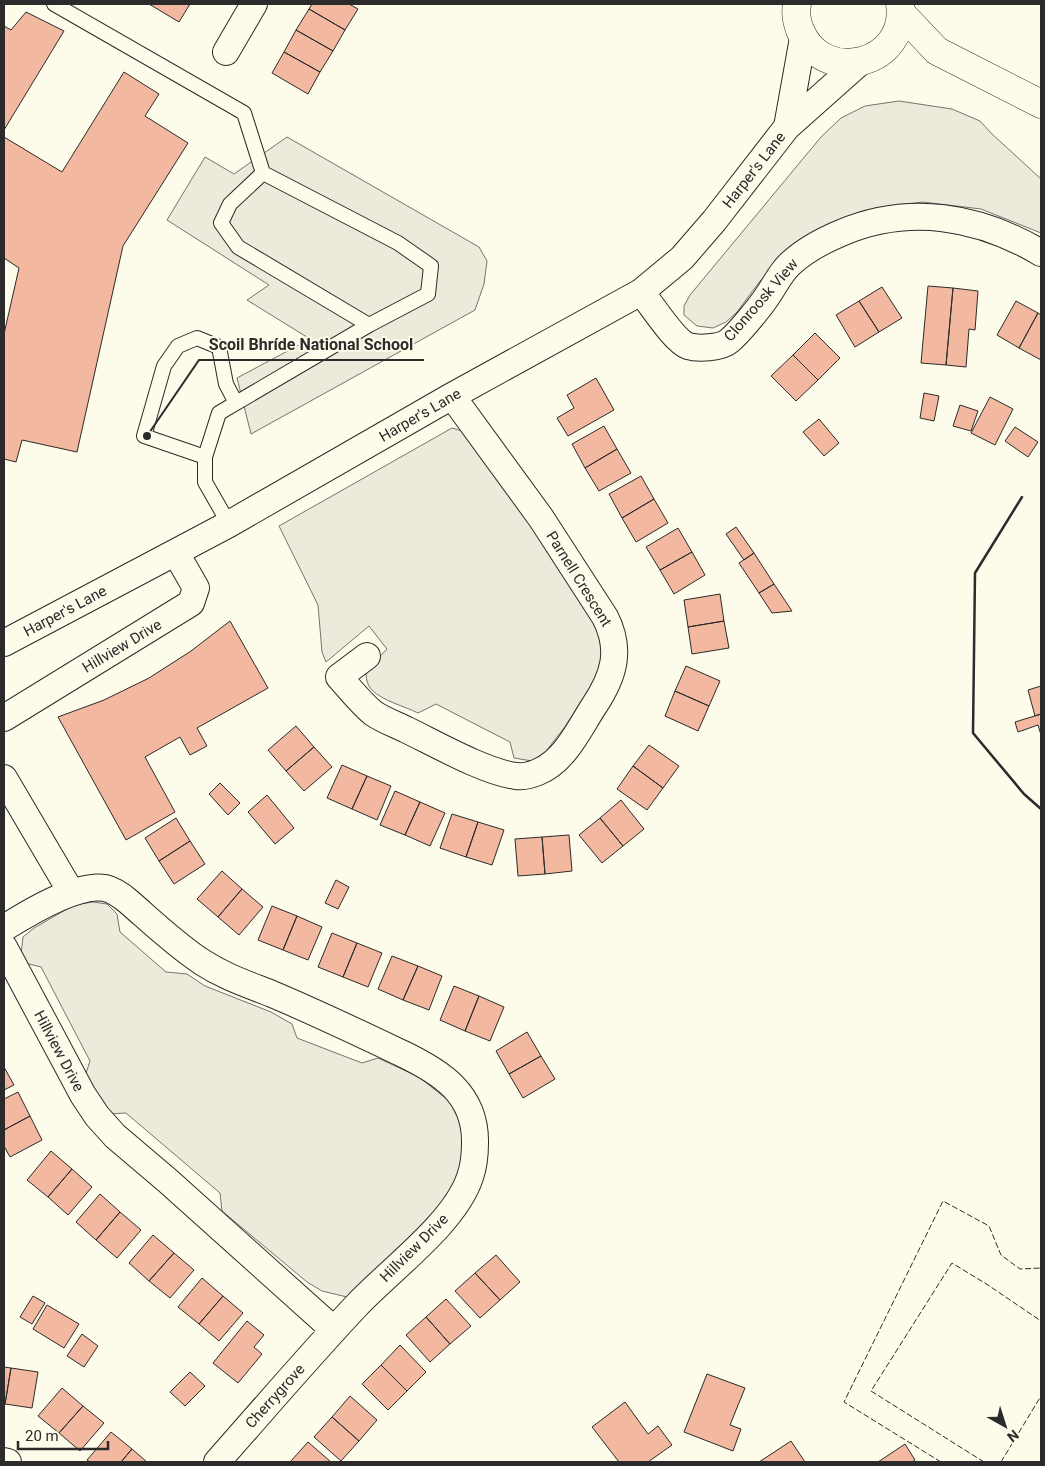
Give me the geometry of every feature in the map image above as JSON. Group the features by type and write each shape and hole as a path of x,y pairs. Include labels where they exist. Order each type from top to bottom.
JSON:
{"street":[{"path":"226,52 254,4"},
{"path":"796,5 798,23 803,38 814,50 827,59 843,64 871,57 937,51"},
{"path":"871,57 892,40 898,27 900,8"},
{"path":"900,8 937,51 1041,104"},
{"name":"Harper's Lane","path":"787,127 803,38"},
{"name":"Harper's Lane","path":"4,643 229,524 452,396 642,292 682,258 714,221 787,127 871,57"},
{"name":"Clonroosk View","path":"642,292 676,338 687,345 698,348 710,347 728,342 766,299 788,266 806,250 851,229 880,219 915,215 964,221 1008,236 1041,253"},
{"name":"Parnell Crescent","path":"367,656 339,677 374,713 482,765 515,776 527,776 540,771 551,765 562,754 603,693 613,670 615,650 611,628 606,617 540,518 452,396"},
{"name":"Hillview Drive","path":"4,718 192,603 196,588 176,553"},
{"path":"4,778 71,892"},
{"name":"Hillview Drive","path":"4,928 71,892 106,888 118,894 200,961 235,981 270,993 429,1068 454,1085 467,1104 475,1128 475,1154 470,1177 460,1198 432,1232 370,1291 334,1330 115,1136 97,1116 83,1095 4,948"},
{"name":"Cherrygrove","path":"217,1462 334,1330"},
{"path":"4,1461 8,1462"}],"lane":[{"path":"54,4 244,113 263,173 398,243 431,266 428,294 369,325 219,413 206,458 205,482 229,524"},
{"path":"263,173 230,204 221,223 238,247 369,325"},
{"path":"206,458 144,436 164,366 178,346 197,338 219,347 226,384 236,403"}],"shaded area":[{"path":"899,101 952,109 980,121 1041,179 1041,233 981,209 923,202 876,208 830,227 799,246 760,281 737,312 726,322 713,328 697,326 684,315 684,306 690,295 821,137 841,118 865,106"},
{"path":"287,137 479,247 487,261 484,284 475,310 251,434 237,378 310,339 247,300 269,285 167,220 205,157 234,174"},
{"path":"452,428 462,431 571,575 600,634 602,652 600,667 592,685 564,728 543,755 532,761 514,758 510,742 436,704 418,713 377,694 368,684 366,671 387,649 369,626 326,662 322,652 318,605 279,526"},
{"path":"93,902 107,904 117,914 120,932 166,972 187,974 205,986 271,1012 292,1024 297,1038 362,1063 378,1058 419,1077 454,1105 462,1121 465,1145 460,1174 441,1212 347,1297 322,1291 307,1282 222,1211 220,1193 126,1113 109,1114 85,1076 90,1061 41,967 25,963 21,954 23,937 34,928 74,905"}],"building":[{"path":"149,4 190,4 179,22"},
{"path":"312,4 349,4 358,9 345,30 309,9"},
{"path":"309,9 345,30 333,51 296,30"},
{"path":"26,12 64,31 4,130 4,26 11,30"},
{"path":"296,30 333,51 320,72 284,52"},
{"path":"284,52 320,72 308,94 272,73"},
{"path":"124,72 159,94 145,116 188,143 123,246 77,452 22,440 16,462 4,459 4,334 19,268 4,258 4,137 62,172"},
{"path":"928,286 953,288 946,365 921,363"},
{"path":"882,287 902,318 879,332 859,301"},
{"path":"953,288 978,291 975,330 969,329 966,367 946,365"},
{"path":"859,301 879,332 855,347 836,315"},
{"path":"1016,301 1038,313 1019,348 997,335"},
{"path":"1038,313 1041,315 1041,360 1019,348"},
{"path":"815,333 840,358 818,380 793,355"},
{"path":"793,355 818,380 796,401 771,376"},
{"path":"596,378 614,410 568,436 557,418 574,408 567,395"},
{"path":"924,393 939,396 934,421 920,418"},
{"path":"990,397 1013,409 995,445 971,433"},
{"path":"960,405 978,411 971,431 953,426"},
{"path":"819,419 839,443 824,456 803,432"},
{"path":"604,426 617,449 585,468 572,444"},
{"path":"1015,427 1038,442 1028,457 1005,441"},
{"path":"617,449 631,473 599,491 585,468"},
{"path":"641,476 654,499 622,518 609,494"},
{"path":"654,499 668,523 636,542 622,518"},
{"path":"736,527 754,553 744,560 726,534"},
{"path":"678,528 692,552 660,570 646,547"},
{"path":"692,552 705,575 674,594 660,570"},
{"path":"754,553 774,584 759,593 739,563"},
{"path":"774,584 792,611 772,613 759,593"},
{"path":"720,594 724,621 688,627 684,600"},
{"path":"230,621 268,688 197,728 207,746 190,755 180,737 145,757 175,812 126,840 58,717 104,700 149,678 191,651"},
{"path":"724,621 729,648 692,654 688,627"},
{"path":"686,666 720,681 709,706 675,691"},
{"path":"1041,686 1041,714 1035,716 1028,690"},
{"path":"675,691 709,706 698,731 665,716"},
{"path":"1041,714 1041,735 1038,725 1018,732 1015,722"},
{"path":"296,726 314,747 286,771 268,750"},
{"path":"649,745 679,766 663,788 633,766"},
{"path":"314,747 332,767 304,791 286,771"},
{"path":"342,765 367,776 352,809 327,798"},
{"path":"633,766 663,788 647,810 617,789"},
{"path":"367,776 391,786 377,820 352,809"},
{"path":"220,783 240,803 228,815 209,794"},
{"path":"395,791 420,802 405,835 380,825"},
{"path":"267,795 294,828 275,844 248,812"},
{"path":"621,800 644,829 623,846 600,818"},
{"path":"420,802 445,813 430,846 405,835"},
{"path":"452,814 478,822 466,857 440,848"},
{"path":"176,818 190,841 159,861 145,838"},
{"path":"600,818 623,846 602,863 579,835"},
{"path":"478,822 504,830 492,865 466,857"},
{"path":"569,835 572,871 545,874 542,837"},
{"path":"542,837 545,874 518,876 515,839"},
{"path":"190,841 205,864 174,884 159,861"},
{"path":"222,871 242,889 218,917 197,899"},
{"path":"336,880 349,887 338,909 325,903"},
{"path":"242,889 263,907 239,935 218,917"},
{"path":"272,906 297,916 283,950 258,940"},
{"path":"297,916 322,927 308,960 283,950"},
{"path":"332,933 357,943 343,977 318,967"},
{"path":"357,943 382,953 368,987 343,977"},
{"path":"392,956 418,966 403,1000 378,989"},
{"path":"418,966 442,976 429,1010 403,1000"},
{"path":"454,986 479,996 465,1031 440,1020"},
{"path":"479,996 504,1007 490,1041 465,1031"},
{"path":"527,1032 541,1056 509,1074 496,1051"},
{"path":"541,1056 555,1079 523,1098 509,1074"},
{"path":"4,1067 14,1085 4,1090"},
{"path":"18,1092 30,1116 4,1130 4,1099"},
{"path":"30,1116 42,1140 10,1157 4,1146 4,1130"},
{"path":"51,1151 72,1169 48,1197 27,1180"},
{"path":"72,1169 92,1187 68,1215 48,1197"},
{"path":"100,1194 120,1212 96,1240 76,1222"},
{"path":"120,1212 141,1230 117,1258 96,1240"},
{"path":"153,1235 174,1253 149,1281 129,1263"},
{"path":"174,1253 194,1270 170,1298 149,1281"},
{"path":"496,1255 520,1282 500,1300 475,1273"},
{"path":"475,1273 500,1300 480,1318 455,1291"},
{"path":"202,1278 223,1296 199,1324 178,1307"},
{"path":"33,1296 45,1303 32,1324 20,1317"},
{"path":"223,1296 243,1313 219,1341 199,1324"},
{"path":"446,1299 471,1326 450,1344 426,1317"},
{"path":"47,1305 79,1324 64,1348 33,1329"},
{"path":"426,1317 450,1344 430,1362 406,1335"},
{"path":"247,1321 264,1335 254,1347 262,1354 238,1383 213,1363"},
{"path":"82,1334 98,1346 84,1367 67,1356"},
{"path":"400,1345 426,1372 407,1391 381,1365"},
{"path":"381,1365 407,1391 388,1410 362,1384"},
{"path":"4,1367 11,1368 5,1404 4,1404"},
{"path":"11,1368 38,1372 32,1408 5,1404"},
{"path":"190,1372 205,1386 185,1406 170,1392"},
{"path":"707,1374 745,1388 730,1425 741,1429 733,1451 684,1432"},
{"path":"62,1388 83,1406 59,1433 38,1416"},
{"path":"350,1396 377,1420 359,1441 332,1417"},
{"path":"625,1402 648,1434 658,1426 672,1445 648,1462 619,1462 592,1427"},
{"path":"83,1406 104,1423 80,1451 59,1433"},
{"path":"332,1417 359,1441 341,1461 314,1437"},
{"path":"111,1432 132,1449 121,1462 90,1462 87,1460"},
{"path":"791,1441 805,1462 759,1462"},
{"path":"308,1442 331,1462 290,1462"},
{"path":"905,1444 915,1460 912,1462 878,1462"},
{"path":"132,1449 147,1462 121,1462"}],"fence":[{"path":"941,1462 844,1402 943,1201 989,1226 1001,1255 1020,1269 1041,1268"},
{"path":"984,1462 871,1391 952,1263 1041,1321"},
{"path":"1001,1462 1041,1396"}],"wall":[{"path":"1022,497 975,573 973,733 1024,794 1041,809"}],"place":[{"name":"Scoil Bhríde National School","path":"147,436"}]}
